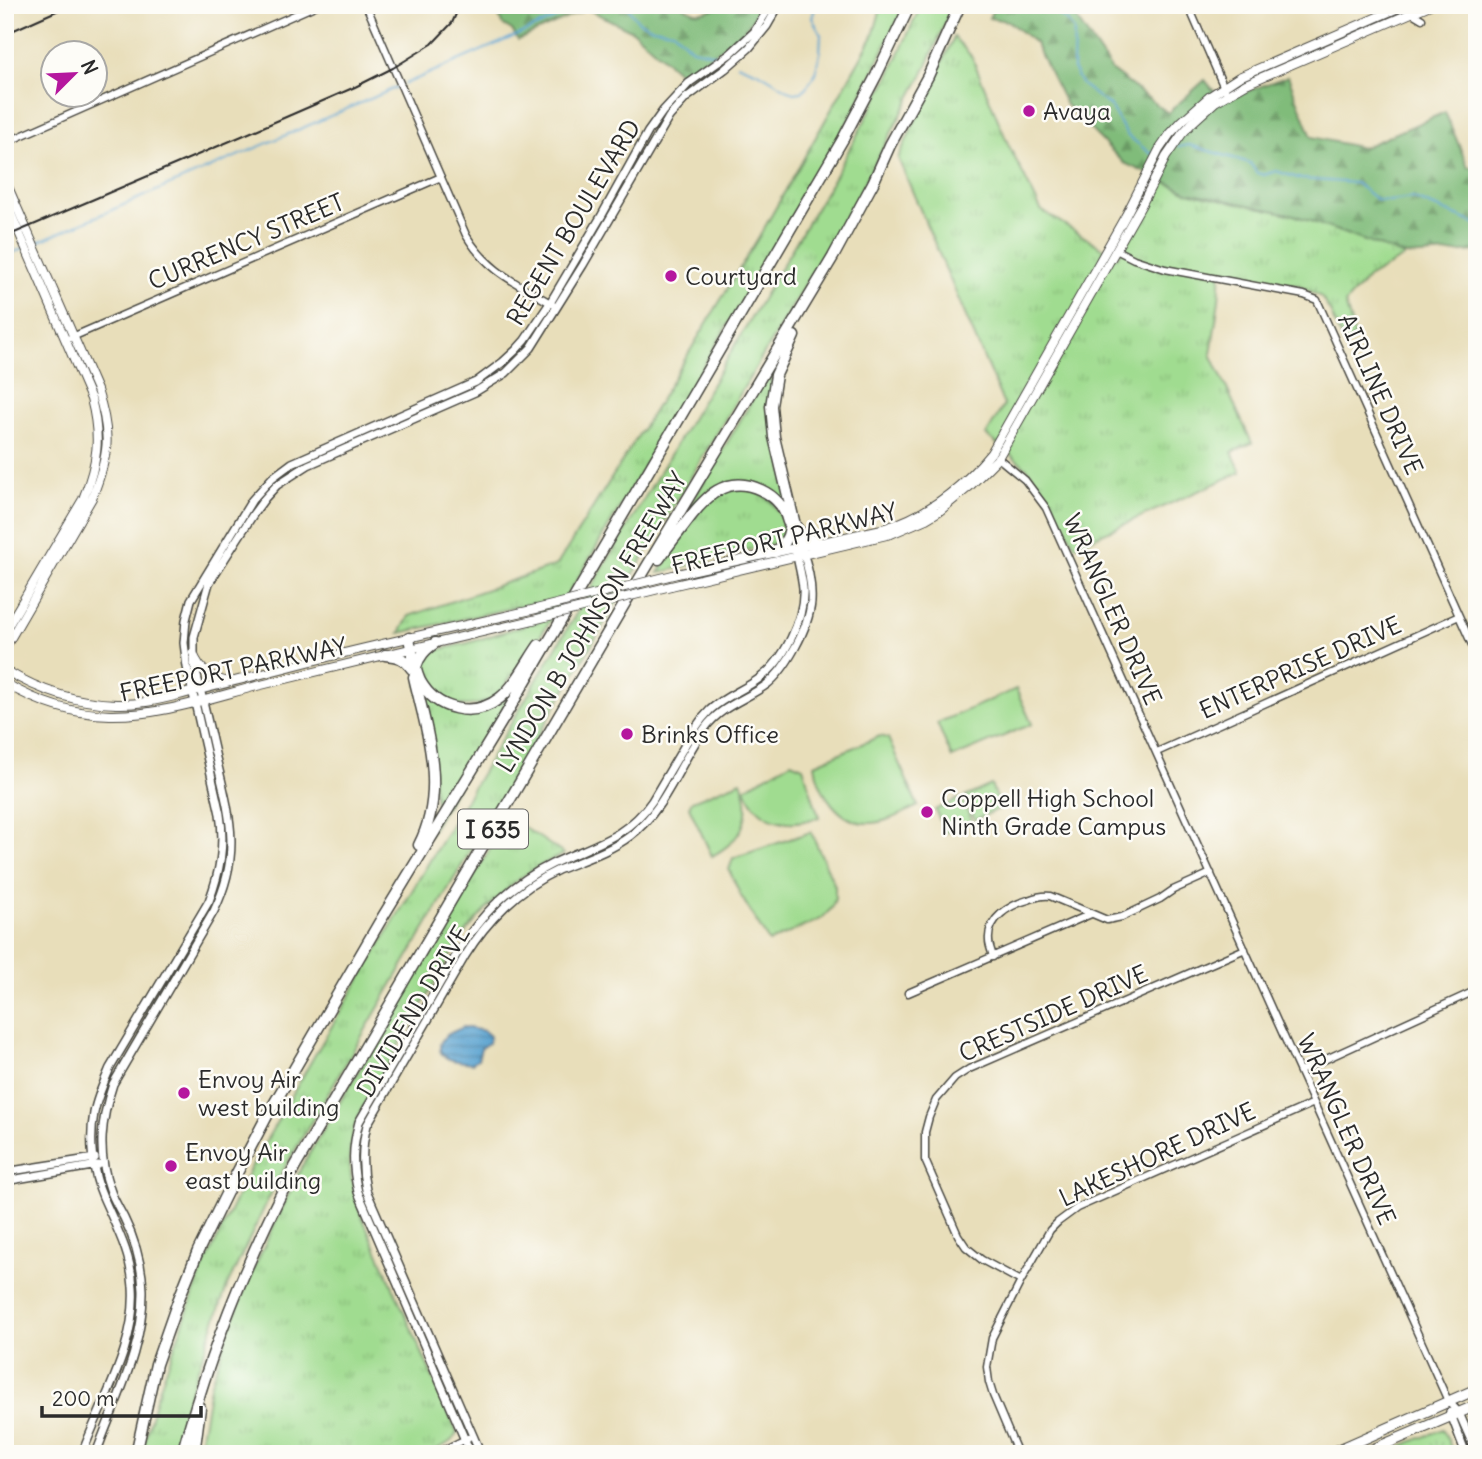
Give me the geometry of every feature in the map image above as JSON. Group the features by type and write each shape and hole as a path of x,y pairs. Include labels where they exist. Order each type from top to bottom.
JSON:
{"highway":[{"name":"LYNDON B JOHNSON FREEWAY","path":"136,1454 156,1364 178,1301 198,1251 267,1116 843,139 909,5"},
{"name":"LYNDON B JOHNSON FREEWAY","path":"182,1454 203,1383 259,1239 295,1167 625,603 833,257 928,76 960,5"},
{"path":"799,551 774,437 772,398 782,359 833,257"},
{"path":"625,603 702,501 717,490 735,485 761,490 776,500 792,527 809,540 819,542"},
{"path":"775,552 784,544 792,527"},
{"path":"385,655 406,660 435,699 446,705 473,710 491,704 512,684 606,543"},
{"path":"414,668 425,650 435,643"},
{"path":"379,923 424,835 432,807 433,769 408,644"},
{"path":"194,1454 203,1383"}],"main road":[{"name":"FREEPORT PARKWAY","path":"1146,186 1159,150 1199,104 1254,70 1413,8 1430,5"},
{"name":"FREEPORT PARKWAY","path":"5,683 23,694 62,709 101,714 132,714 197,696 385,655 408,644 435,643 529,621 799,551 891,534 952,502 989,468 1146,186 1192,123 1225,90"},
{"path":"5,180 27,240"},
{"path":"5,200 32,250 102,406 108,433 107,453 92,498 5,648"},
{"path":"5,631 83,499 96,463 96,415 70,338"},
{"name":"FREEPORT PARKWAY","path":"5,670 41,690 102,703 118,705 197,696 233,682 289,667 408,644 677,574 775,552 799,551 819,542 916,520"},
{"path":"193,653 201,669 208,675 233,682"},
{"path":"62,709 69,704 92,706 102,703"},
{"path":"1329,1454 1477,1389"},
{"path":"1362,1454 1477,1405"}],"street":[{"path":"5,143 317,5"},
{"path":"366,5 466,235 488,264 553,305"},
{"name":"REGENT BOULEVARD","path":"82,1454 127,1343 133,1302 132,1278 126,1251 100,1188 94,1162 94,1113 110,1068 209,901 221,859 223,833 197,696 193,653 197,622 209,583 245,526 280,482 308,465 488,385 506,373 531,348 553,305 669,117 686,98 736,60 757,34 771,9 779,5"},
{"path":"1188,5 1225,90"},
{"name":"REGENT BOULEVARD","path":"606,217 648,132 663,111 689,83 757,34"},
{"name":"CURRENCY STREET","path":"70,338 440,177"},
{"name":"AIRLINE DRIVE","path":"1112,247 1134,259 1165,269 1304,295 1317,300 1477,656"},
{"name":"REGENT BOULEVARD","path":"96,1454 134,1356 141,1324 143,1290 137,1252 109,1186 103,1161 105,1107 113,1084 214,911 230,865 232,837 227,801 187,667 184,643 191,600 247,508 262,488 282,470 301,459 475,382 516,350 553,305"},
{"name":"WRANGLER DRIVE","path":"995,455 1024,480 1046,508 1448,1401"},
{"name":"DIVIDEND DRIVE","path":"481,1454 370,1202 363,1178 361,1152 367,1125 458,951 483,917 515,887 534,874 624,831 643,813 675,770 698,724 734,693 772,668 788,645 802,605 799,551"},
{"name":"ENTERPRISE DRIVE","path":"1157,752 1459,617"},
{"path":"993,957 989,941 995,920 1003,911 1021,902 1044,895 1050,896 1107,920 1122,917 1211,873"},
{"path":"908,993 1091,914"},
{"name":"CRESTSIDE DRIVE","path":"1021,1281 972,1254 958,1236 925,1160 925,1132 936,1100 955,1078 969,1069 1245,949"},
{"path":"1300,1071 1477,990"},
{"name":"DIVIDEND DRIVE","path":"402,1056 359,1122 353,1151 355,1179 363,1205 471,1454"},
{"name":"LAKESHORE DRIVE","path":"1018,1454 993,1395 987,1367 992,1338 1050,1230 1068,1213 1314,1103"},
{"path":"5,1172 103,1161"},
{"path":"5,1181 94,1162"},
{"path":"1448,1401 1477,1454"},
{"path":"1455,1415 1466,1454"},
{"path":"436,1454 473,1436"}],"green space":[{"path":"731,4 757,8 747,27 737,36 681,74 633,31 587,9 518,40 512,30 502,24 495,5 681,5 698,12"},
{"path":"882,5 905,5 854,111 577,580 538,640 498,694 492,699 472,705 455,705 445,701 431,688 422,672 422,663 428,652 468,643 538,621 534,603 400,633 409,616 557,565 766,225 873,36"},
{"path":"921,5 953,5 925,70 859,193 278,1179 228,1284 186,1403 173,1454 141,1454 156,1398 202,1271 249,1171 316,1053 831,183 889,76"},
{"path":"995,5 1068,5 1112,71 1168,113 1205,80 1222,101 1288,76 1312,137 1362,148 1445,112 1468,167 1477,168 1477,251 1406,256 1294,215 1188,192 1124,163 1066,105 1035,43 1008,21 989,18"},
{"path":"954,37 972,57 1008,144 1041,210 1117,257 1161,180 1188,192 1294,215 1406,256 1369,277 1345,303 1355,337 1343,343 1321,297 1299,285 1267,281 1221,270 1211,354 1252,443 1232,452 1241,472 1075,546 1053,504 1028,469 986,435 1004,405 898,158"},
{"path":"778,356 771,381 790,518 758,486 714,488 702,496 688,515 685,514"},
{"path":"737,488 757,492 777,509 783,530 775,543 659,573 701,507 713,496"},
{"path":"519,681 428,837 436,804 418,684 469,713"},
{"path":"1016,689 1032,724 952,758 937,723"},
{"path":"880,736 888,738 918,806 883,821 860,822 840,813 832,805 821,785 815,764"},
{"path":"791,762 803,767 819,817 796,822 775,820 758,809 751,800 745,788"},
{"path":"741,781 746,805 743,825 732,842 712,856 689,807 692,801"},
{"path":"991,785 1001,808 975,820 965,797"},
{"path":"961,798 972,821 946,833 935,810"},
{"path":"509,817 564,854 533,869 509,887 459,941 358,1116 350,1153 351,1175 360,1212 457,1432 444,1446 425,1454 198,1454 210,1386 227,1335 252,1272 302,1166"},
{"path":"811,832 835,886 835,899 831,909 821,919 769,942 741,896 729,870 733,858"},
{"path":"1443,1429 1454,1454 1399,1454 1396,1448"}],"water":[{"path":"463,1027 484,1031 490,1036 488,1043 481,1048 478,1059 472,1063 451,1060 440,1051 443,1038"}],"waterway":[{"path":"405,84 586,5"},
{"path":"626,5 638,21 653,28 673,31 692,49 719,56"},
{"path":"737,64 760,73 793,93 802,92 814,77 820,53 821,34 812,18 816,5"},
{"path":"1046,5 1066,20 1074,30 1073,69 1082,85 1110,106 1127,135 1151,154 1155,152"},
{"path":"35,243 400,86"},
{"path":"1178,147 1189,145 1250,163 1257,173 1264,175 1276,171 1301,179 1356,183 1377,200 1412,198 1477,224"},
{"path":"5,256 24,248"}],"railway":[{"path":"5,34 70,5"},
{"path":"5,237 355,87 393,68 432,44 452,23 460,5"}],"place":[{"name":"Avaya","path":"1029,111"},
{"name":"Courtyard","path":"671,276"},
{"name":"Brinks Office","path":"627,734"},
{"name":"Coppell High School Ninth Grade Campus","path":"927,812"},
{"name":"Envoy Air west building","path":"184,1093"},
{"name":"Envoy Air east building","path":"171,1166"}]}
